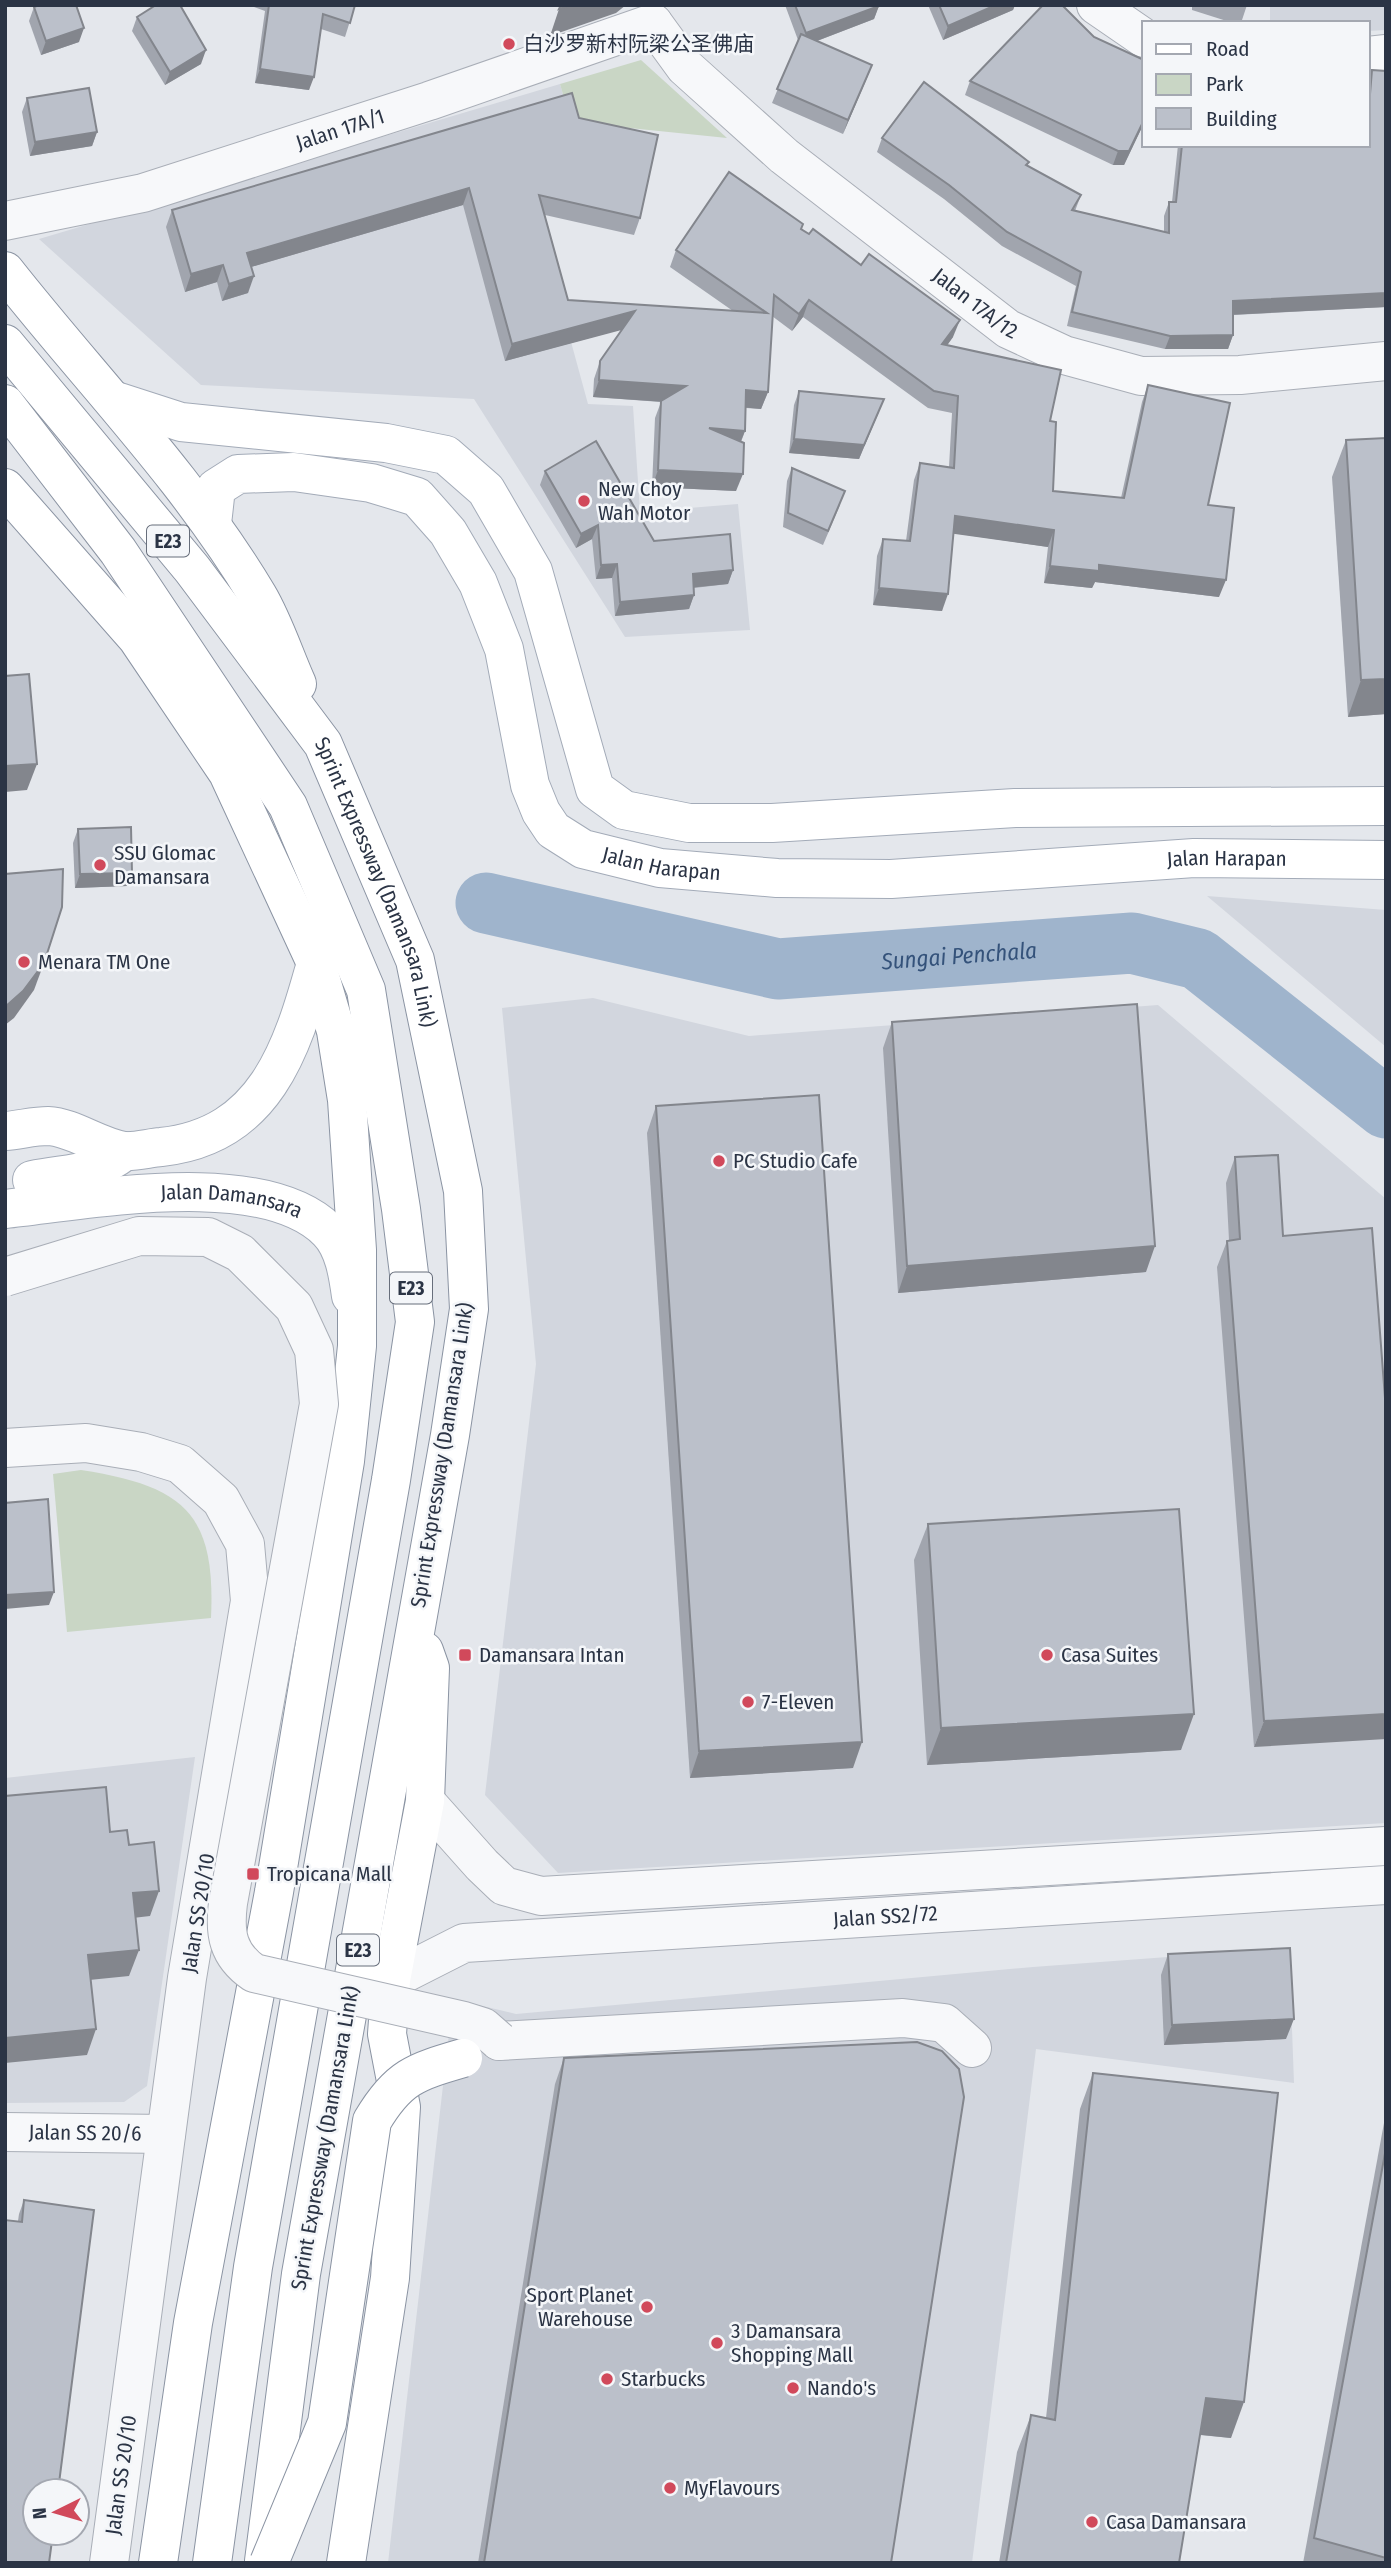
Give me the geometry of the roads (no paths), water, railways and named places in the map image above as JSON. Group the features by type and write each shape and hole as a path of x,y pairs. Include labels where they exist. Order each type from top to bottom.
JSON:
{"main road":[{"path":"5,271 116,401 212,524 259,599 323,744"},
{"name":"Sprint Expressway (Damansara Link)","path":"5,344 192,569 323,744 415,960 463,1191 469,1309 301,2274 264,2563"},
{"path":"116,401 181,422 386,443 446,456 486,490 533,571 595,789 624,810 689,822 772,823 1015,808 1386,806"},
{"name":"Sprint Expressway (Damansara Link)","path":"5,404 118,551 288,806 366,990 401,1209 415,1321 389,1493 253,2267 212,2563"},
{"name":"Jalan Harapan","path":"212,524 216,488 238,474 294,472 371,483 417,497 448,532 478,583 503,649 530,786 541,812 553,831 583,849 616,859 721,875 891,879 1194,858 1386,860"},
{"path":"5,488 137,638 228,774 316,963 336,1031 346,1100 357,1250 357,1346 334,1539 274,1892 193,2323 158,2563"},
{"path":"5,1131 49,1126 125,1151 185,1145 217,1132 243,1114 278,1073 297,1032 316,963"},
{"path":"5,1187 82,1174 106,1166 125,1151"},
{"name":"Jalan Damansara","path":"5,1209 179,1191 262,1198 304,1213 330,1233 347,1266 357,1346"},
{"path":"346,2563 390,2278 400,2164 401,2107 387,2035 391,1980 425,1801 430,1668 415,1626"},
{"path":"269,2563 327,2424 372,2121 387,2096 416,2072 480,2054 499,2040"}],"street":[{"path":"1096,5 1142,37"},
{"name":"Jalan 17A/1","path":"5,221 143,193 429,101 656,14"},
{"name":"Jalan 17A/12","path":"656,14 685,66 784,156 1008,329 1064,355 1141,376 1241,375 1386,361"},
{"path":"5,1277 139,1236 208,1237 240,1253 294,1307 314,1350 319,1404 225,1925 228,1944 243,1965 254,1973 483,2026 499,2040 903,2018 944,2023 972,2048"},
{"name":"Jalan SS 20/10","path":"5,1448 86,1443 141,1452 180,1464 221,1500 244,1544 250,1601 166,2134 109,2563"},
{"name":"Jalan SS2/72","path":"425,1801 504,1886 541,1896 1386,1846"},
{"path":"205,1874 274,1892"},
{"name":"Jalan SS2/72","path":"391,1980 464,1943 1386,1885"},
{"name":"Jalan SS 20/6","path":"5,2132 166,2134"}],"waterway":[{"name":"Sungai Penchala","path":"486,903 778,969 1132,943 1198,959 1386,1108"}],"place":[{"name":"白沙罗新村阮梁公圣佛庙","path":"509,44"},
{"name":"New Choy Wah Motor","path":"584,501"},
{"name":"SSU Glomac Damansara","path":"100,865"},
{"name":"Menara TM One","path":"24,962"},
{"name":"PC Studio Cafe","path":"719,1161"},
{"name":"Damansara Intan","path":"465,1655"},
{"name":"Casa Suites","path":"1047,1655"},
{"name":"7-Eleven","path":"748,1702"},
{"name":"Tropicana Mall","path":"253,1874"},
{"name":"Sport Planet Warehouse","path":"647,2307"},
{"name":"3 Damansara Shopping Mall","path":"717,2343"},
{"name":"Starbucks","path":"607,2379"},
{"name":"Nando's","path":"793,2388"},
{"name":"MyFlavours","path":"670,2488"},
{"name":"Casa Damansara","path":"1092,2522"}]}
